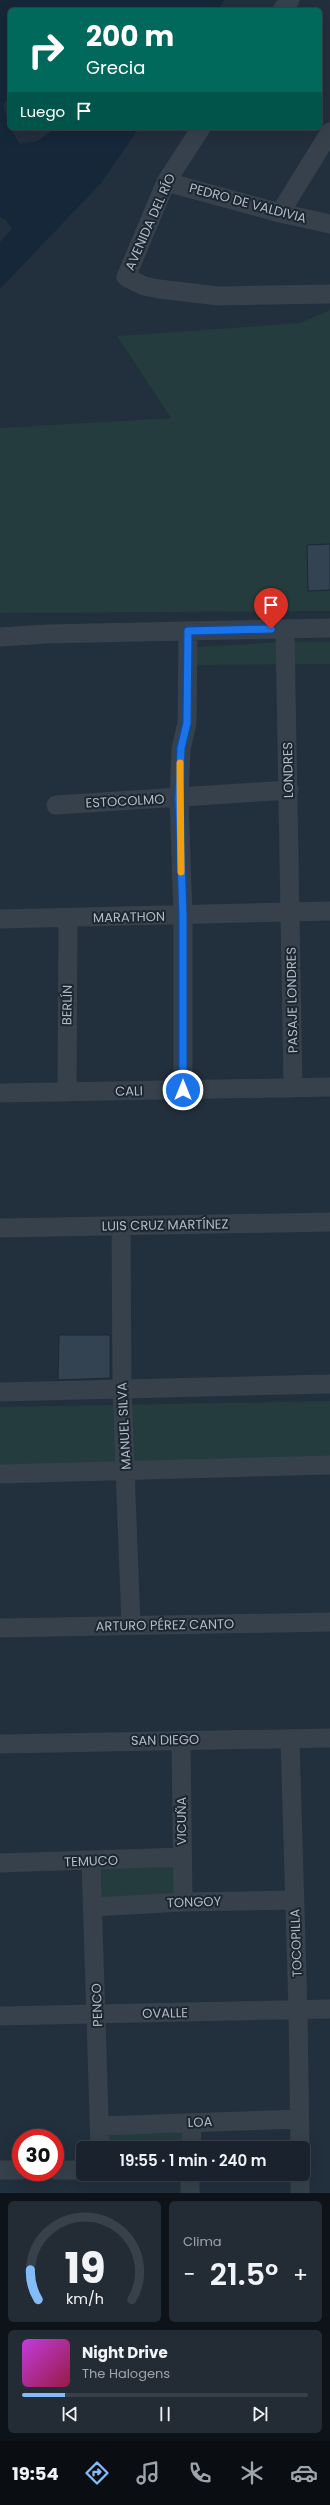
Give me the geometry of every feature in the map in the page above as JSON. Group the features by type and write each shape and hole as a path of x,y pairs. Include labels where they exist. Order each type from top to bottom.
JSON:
{"street":[{"path":"284,8 290,0"},
{"name":"AVENIDA DEL RÍO","path":"201,130 166,182 126,277 144,286 219,296 330,294"},
{"path":"280,213 330,132"},
{"name":"PEDRO DE VALDIVIA","path":"166,182 280,213 330,224"},
{"path":"0,637 330,628"},
{"name":"LONDRES","path":"285,629 290,912"},
{"path":"183,1090 183,916 179,798 181,748 187,723 188,631"},
{"name":"ESTOCOLMO","path":"56,805 289,790"},
{"name":"MARATHON","path":"0,919 183,916 330,911"},
{"name":"PASAJE LONDRES","path":"290,912 293,1088"},
{"name":"BERLÍN","path":"67,1092 68,918"},
{"name":"CALI","path":"0,1093 330,1087"},
{"name":"LUIS CRUZ MARTÍNEZ","path":"0,1228 330,1222"},
{"name":"MANUEL SILVA","path":"121,1226 122,1388 131,1626"},
{"path":"0,1392 330,1384"},
{"path":"0,1474 330,1465"},
{"name":"ARTURO PÉREZ CANTO","path":"0,1628 330,1622"},
{"name":"TOCOPILLA","path":"290,1738 298,2011 300,2141"},
{"name":"SAN DIEGO","path":"0,1744 330,1738"},
{"name":"VICUÑA","path":"181,1740 183,1902"},
{"name":"TEMUCO","path":"0,1863 182,1857"},
{"name":"PENCO","path":"91,1861 100,2141"},
{"name":"TONGOY","path":"93,1907 183,1902 295,1900"},
{"name":"OVALLE","path":"0,2016 298,2011 330,2009"},
{"name":"LOA","path":"100,2126 299,2119"},
{"path":"191,2141 192,2122"},
{"path":"0,2170 12,2170"},
{"path":"64,2170 76,2170"},
{"path":"190,2181 190,2193"},
{"path":"300,2181 300,2193"}],"green space":[{"path":"330,310 330,611 0,613 0,428 171,418 117,336 300,323"},
{"path":"280,642 330,642 330,664 192,665 194,647"},
{"path":"330,1401 330,1458 0,1466 0,1407"},
{"path":"177,1864 177,1897 101,1901 100,1868"},
{"path":"186,2126 185,2141 109,2141 108,2132"}],"water":[{"path":"0,0 224,0 219,8 8,8 8,98 3,105 8,121 8,130 11,130 20,144 37,141 53,130 138,130 101,183 0,289 0,242 12,229 6,220 0,217"}],"building":[{"path":"330,544 330,590 308,591 307,545"},
{"path":"59,1335 110,1335 110,1378 58,1380"}],"slow traffic":[{"path":"180,763 179,798 181,872"}],"route":[{"path":"183,1090 183,916 179,798 181,748 187,723 188,631 271,629"}]}
